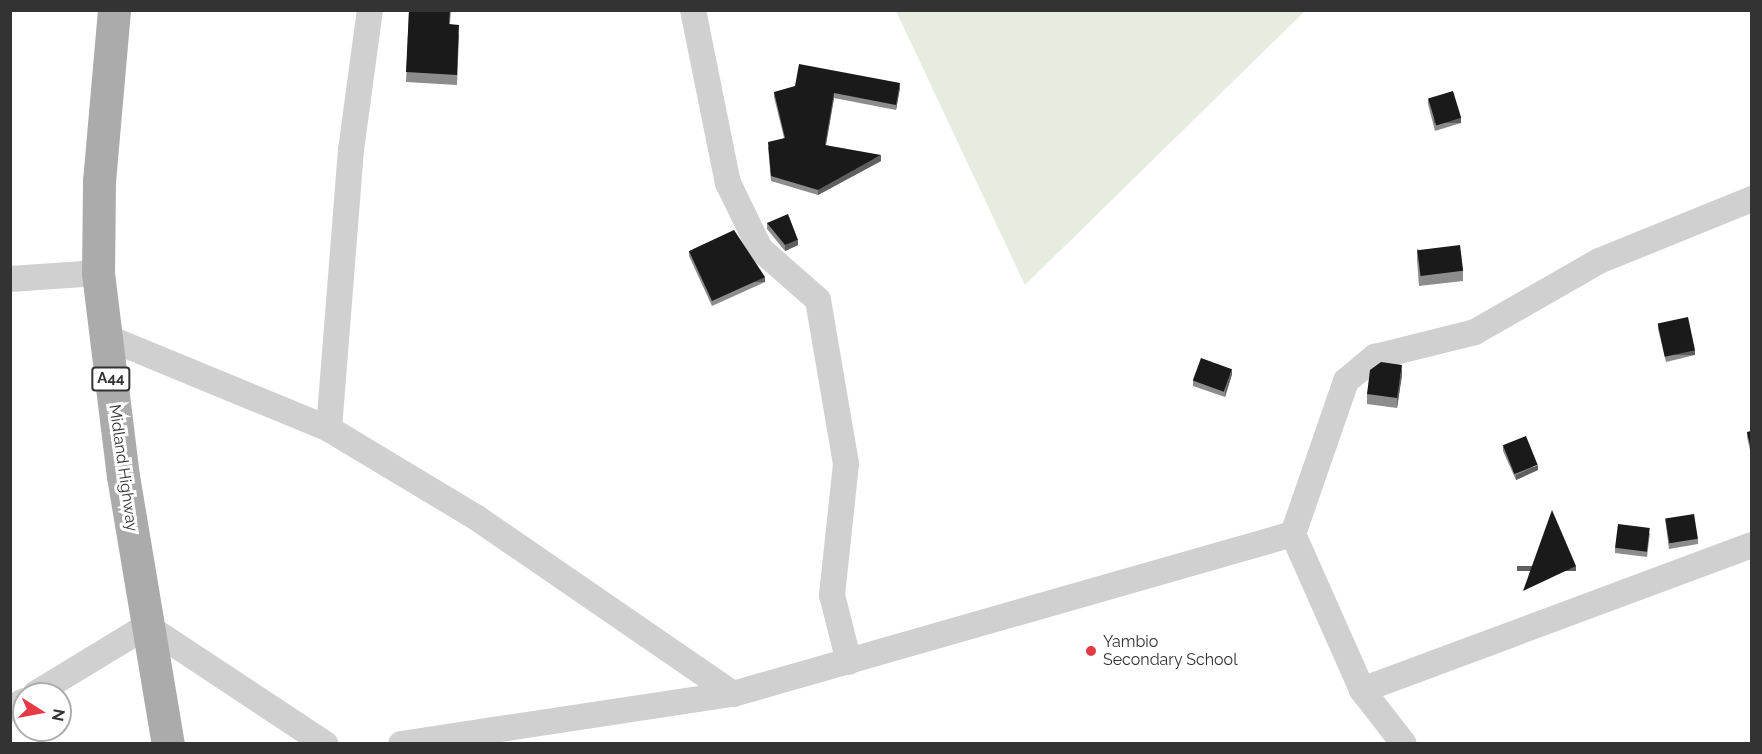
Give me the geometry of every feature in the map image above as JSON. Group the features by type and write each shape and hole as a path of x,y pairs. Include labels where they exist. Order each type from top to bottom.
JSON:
{"main road":[{"name":"Midland Highway","path":"114,10 99,182 98,273 147,626 168,744"}],"street":[{"path":"329,429 351,150 370,10"},
{"path":"693,10 728,183 760,249 818,300 846,464 832,595 849,662"},
{"path":"1404,744 1362,690 1293,534 1346,381 1375,357 1475,332 1599,261 1752,199"},
{"path":"10,279 98,273"},
{"path":"106,337 329,429 477,518 733,694"},
{"path":"401,744 733,694 1293,534"},
{"path":"1362,690 1752,545"},
{"path":"55,682 147,626 325,744"}],"shaded area":[{"path":"896,11 1305,11 1025,285"}],"building":[{"path":"409,10 450,10 449,24 459,25 457,75 406,72"},
{"path":"799,64 900,83 896,105 834,93 825,145 881,155 818,190 771,176 768,142 785,138 774,92 795,86"},
{"path":"1453,91 1461,118 1436,125 1428,99"},
{"path":"788,214 798,240 785,245 767,223"},
{"path":"734,230 765,277 712,301 689,251"},
{"path":"1460,245 1463,271 1420,276 1417,250"},
{"path":"1688,317 1695,350 1665,357 1658,323"},
{"path":"1201,358 1232,369 1224,392 1193,381"},
{"path":"1381,362 1402,365 1397,398 1367,394 1370,370"},
{"path":"1752,431 1752,454 1747,432"},
{"path":"1526,436 1538,465 1514,474 1503,445"},
{"path":"1552,510 1576,566 1523,591"},
{"path":"1694,514 1698,539 1669,543 1665,519"},
{"path":"1618,524 1650,528 1647,552 1615,548"}],"place":[{"name":"Yambio Secondary School","path":"1091,651"}]}
